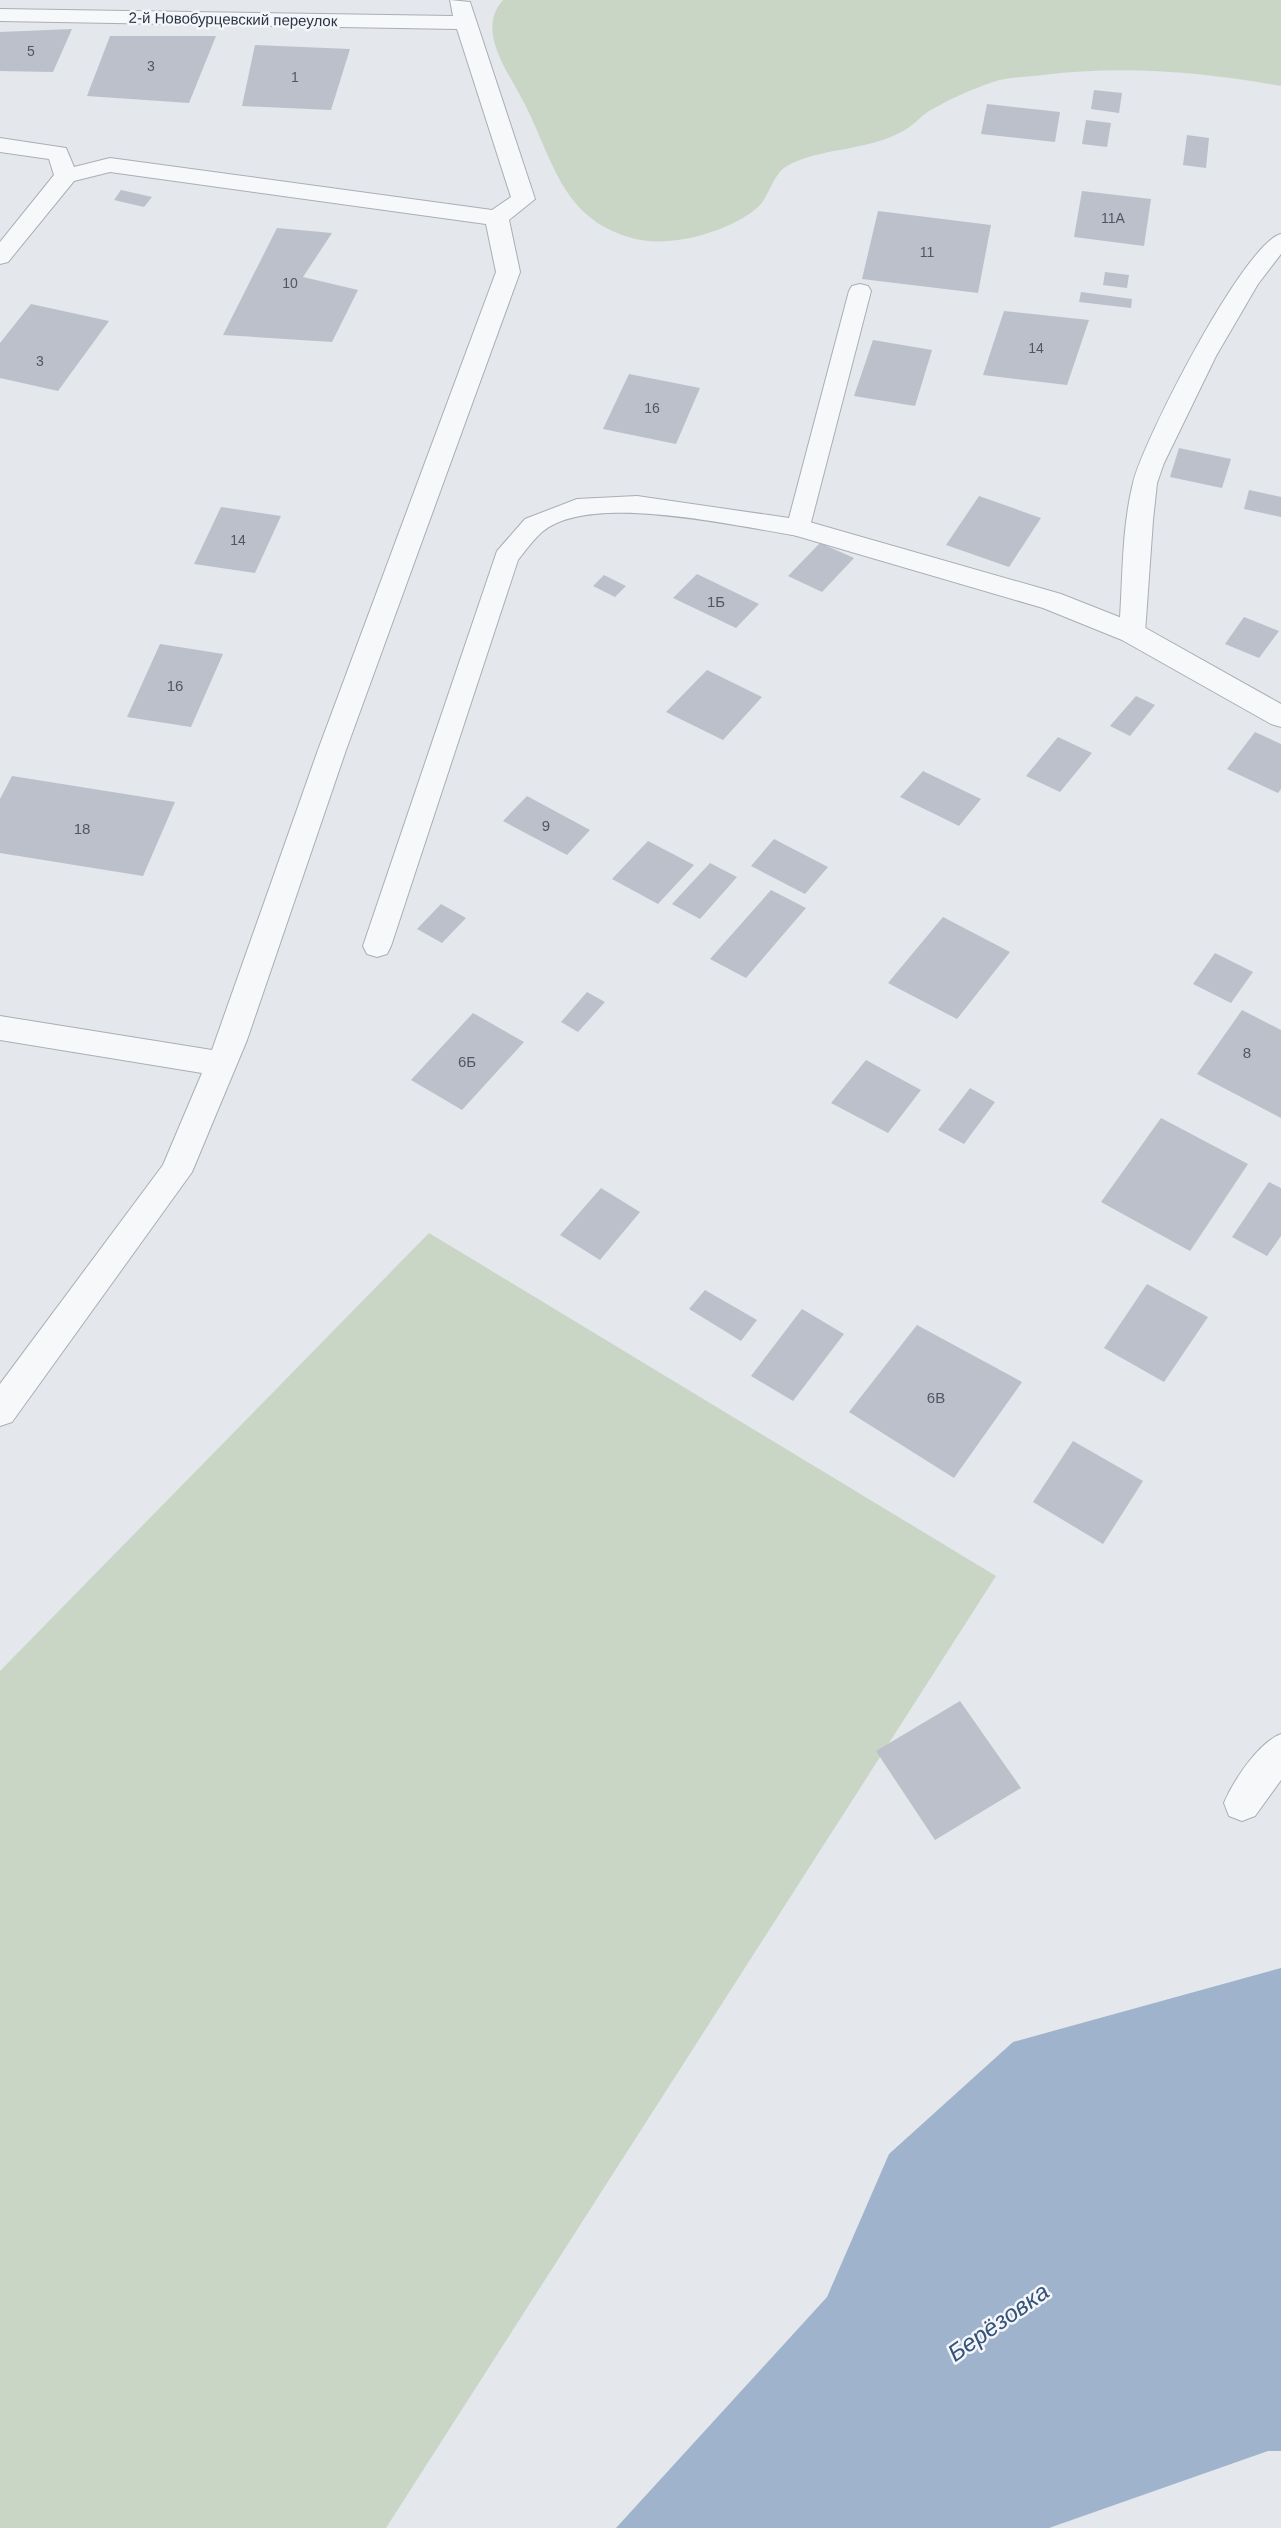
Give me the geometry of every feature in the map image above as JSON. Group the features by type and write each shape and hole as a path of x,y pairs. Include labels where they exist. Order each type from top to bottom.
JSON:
{"street":[{"path":"0,257 66,176 110,165 226,183 497,218 523,199 459,0"},
{"name":"2-й Новобурцевский переулок","path":"0,15 466,22"},
{"path":"0,145 58,153 66,176"},
{"path":"0,1411 176,1172 222,1064 332,750 508,272 497,218"},
{"path":"799,528 1052,602 1132,633 1281,717"},
{"path":"0,1028 222,1064"}],"lane":[{"path":"1132,633 1145,481 1163,433 1245,285 1274,246 1281,241"},
{"path":"378,946 506,557 534,525 577,507 637,504 799,528 860,291"},
{"path":"1242,1803 1281,1750"}],"green space":[{"path":"503,0 1281,0 1281,86 1222,77 1133,70 1073,72 999,80 944,103 929,111 905,130 888,138 813,156 787,166 778,175 758,207 732,224 680,240 647,241 608,229 588,216 561,182 497,50 492,24 495,12"},
{"path":"429,1233 996,1576 386,2528 0,2528 0,1671"}],"water":[{"name":"Берёзовка","path":"1281,1968 1281,2451 1268,2451 1049,2528 616,2528 827,2297 889,2154 1013,2042"}],"building":[{"path":"72,29 53,72 0,71 0,32"},
{"path":"110,36 216,36 189,103 87,96"},
{"path":"255,45 350,49 331,110 242,106"},
{"path":"1094,90 1122,93 1119,113 1091,109"},
{"path":"987,104 1060,112 1055,142 981,134"},
{"path":"1086,120 1111,123 1107,147 1082,144"},
{"path":"1187,135 1209,138 1206,168 1183,165"},
{"path":"121,190 152,197 144,207 114,200"},
{"path":"1082,191 1151,199 1144,246 1074,237"},
{"path":"878,211 991,225 978,293 862,279"},
{"path":"277,228 332,233 303,277 358,290 332,342 223,335"},
{"path":"1105,272 1129,275 1127,288 1103,285"},
{"path":"1081,292 1132,299 1131,308 1079,302"},
{"path":"31,304 109,321 58,391 0,378 0,343"},
{"path":"1004,311 1089,320 1067,385 983,375"},
{"path":"873,340 932,350 915,406 854,396"},
{"path":"629,374 700,388 676,444 603,429"},
{"path":"1179,448 1231,459 1222,488 1170,477"},
{"path":"1249,490 1281,497 1281,517 1244,509"},
{"path":"979,496 1041,518 1009,567 946,545"},
{"path":"221,507 281,516 255,573 194,564"},
{"path":"820,543 854,558 822,592 788,576"},
{"path":"697,574 759,604 736,628 673,598"},
{"path":"604,575 626,586 615,597 593,586"},
{"path":"1244,617 1279,631 1259,658 1225,644"},
{"path":"160,644 223,654 191,727 127,717"},
{"path":"707,670 762,697 723,740 666,712"},
{"path":"1136,696 1155,705 1130,736 1110,726"},
{"path":"1255,732 1281,744 1281,789 1278,793 1227,769"},
{"path":"1058,737 1092,753 1060,792 1026,776"},
{"path":"923,771 981,799 959,826 900,797"},
{"path":"12,776 175,802 143,876 0,853 0,799"},
{"path":"527,796 590,830 567,855 503,821"},
{"path":"774,839 828,867 805,894 751,866"},
{"path":"648,841 694,865 658,904 612,879"},
{"path":"710,863 737,877 700,919 672,904"},
{"path":"771,890 806,908 746,978 710,959"},
{"path":"441,904 466,918 442,943 417,929"},
{"path":"943,917 1010,952 957,1019 888,983"},
{"path":"1215,953 1253,972 1231,1003 1193,984"},
{"path":"587,992 605,1002 578,1032 561,1022"},
{"path":"1242,1010 1281,1030 1281,1118 1197,1074"},
{"path":"473,1013 524,1042 462,1110 411,1080"},
{"path":"866,1060 921,1090 888,1133 831,1103"},
{"path":"970,1088 995,1102 964,1144 938,1130"},
{"path":"1161,1118 1248,1164 1190,1251 1101,1202"},
{"path":"1269,1182 1281,1188 1281,1236 1267,1256 1232,1237"},
{"path":"601,1188 640,1212 600,1260 560,1235"},
{"path":"1147,1284 1208,1317 1164,1382 1104,1348"},
{"path":"705,1290 757,1320 741,1341 689,1309"},
{"path":"802,1309 844,1334 793,1401 751,1376"},
{"path":"917,1325 1022,1382 954,1478 849,1412"},
{"path":"1073,1441 1143,1481 1103,1544 1033,1502"},
{"path":"960,1701 1021,1788 935,1840 876,1751"}]}
